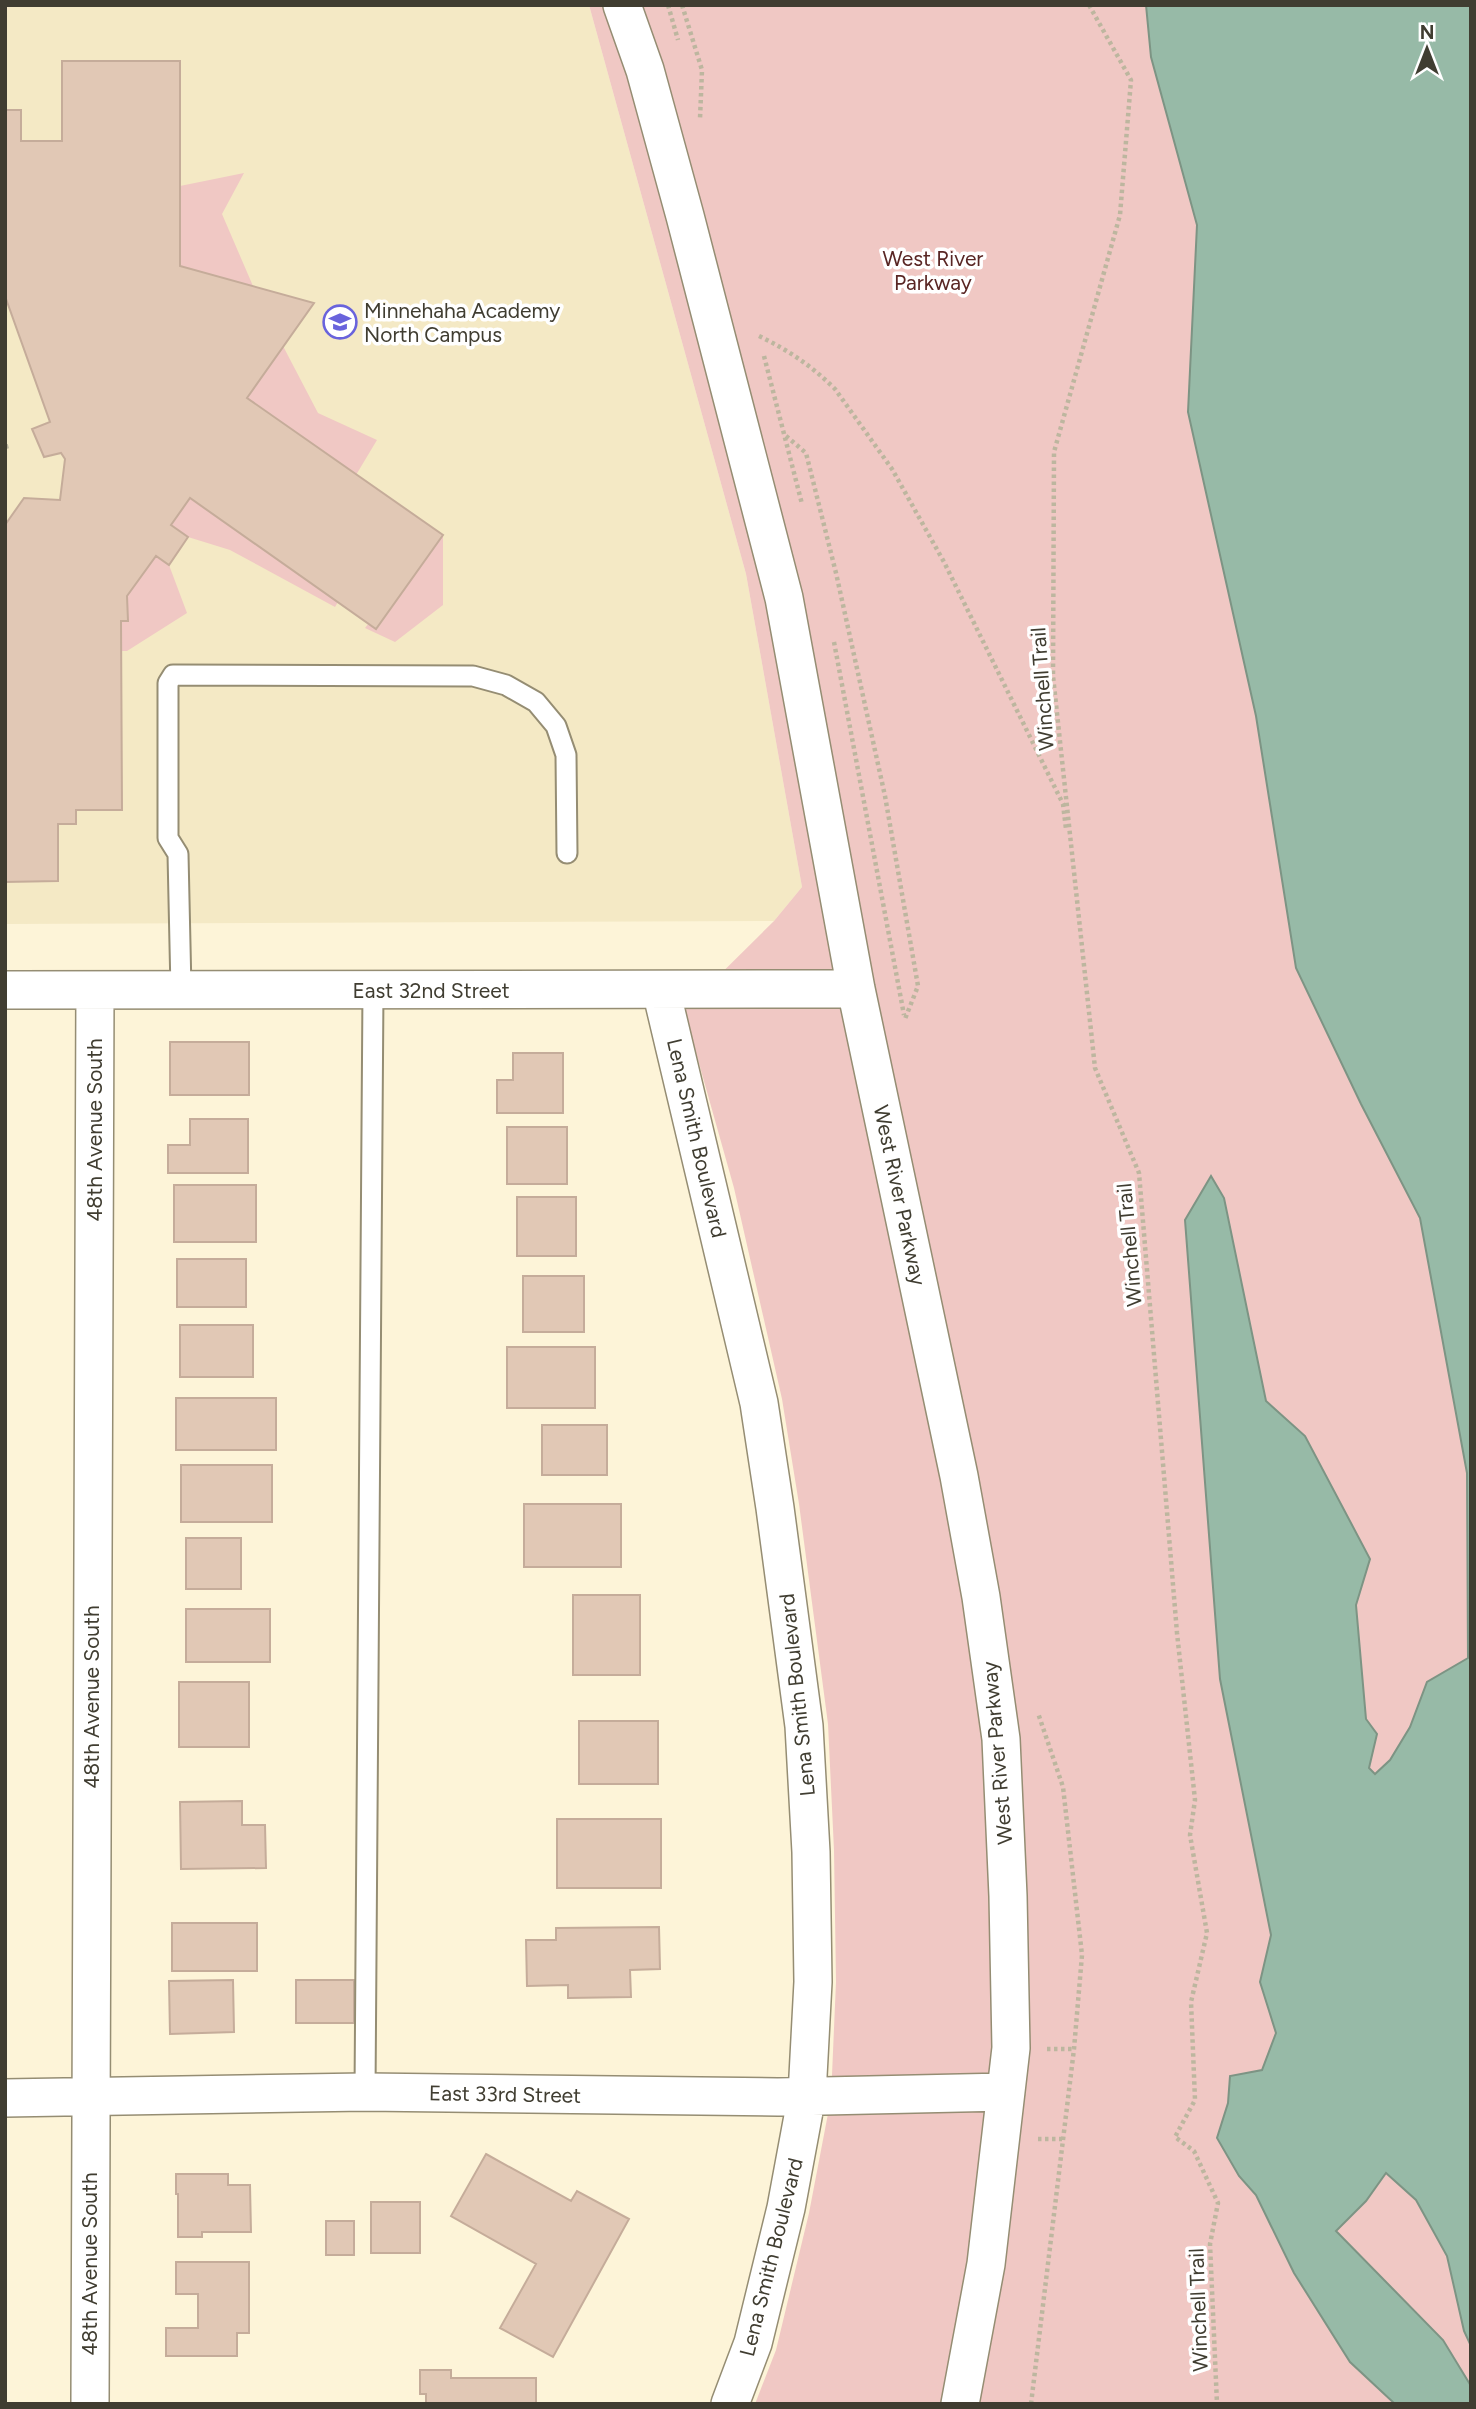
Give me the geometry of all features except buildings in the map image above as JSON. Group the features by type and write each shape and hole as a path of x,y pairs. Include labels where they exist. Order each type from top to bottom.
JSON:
{"street":[{"name":"West River Parkway","path":"622,5 645,70 685,216 783,598 856,989 959,1476 981,1597 1001,1739 1008,1896 1010,2034 986,2264 960,2404"},
{"name":"East 32nd Street","path":"5,990 856,989"},
{"name":"48th Avenue South","path":"90,2404 94,990"},
{"name":"Lena Smith Boulevard","path":"661,990 758,1403 804,1726 809,1824 813,1982 807,2095 786,2208 753,2343 730,2404"},
{"name":"East 33rd Street","path":"5,2098 365,2092 778,2097 1006,2092"}],"lane":[{"path":"181,990 178,854 168,838 168,683 173,675 473,676 506,685 536,702 556,726 566,755 567,853"},
{"path":"365,2092 373,990"}],"path":[{"path":"682,5 702,70 700,120"},
{"name":"Winchell Trail","path":"1089,5 1131,80 1120,215 1054,452 1053,676 1095,1068 1139,1173 1177,1633 1195,1800 1190,1835 1207,1933 1191,2001 1195,2099 1175,2137 1194,2151 1218,2203 1210,2244 1217,2404"},
{"path":"758,335 792,352 826,380 892,469 944,562 1063,804 1095,1068"},
{"path":"786,436 806,453 836,573 885,796 918,986 905,1020"},
{"path":"1031,2404 1074,2049 1082,1955 1063,1787 1035,1704"},
{"path":"1043,2049 1074,2049"},
{"path":"1038,2139 1062,2139"}],"shaded area":[{"name":"Minnehaha Academy North Campus","path":"5,5 589,5 746,574 802,887 774,921 5,924"},
{"path":"1146,5 1471,5 1471,2346 1464,2331 1447,2256 1416,2200 1386,2173 1366,2201 1336,2231 1443,2340 1471,2386 1471,2404 1395,2404 1350,2362 1294,2273 1256,2195 1239,2176 1217,2138 1228,2103 1230,2076 1262,2070 1276,2033 1260,1982 1271,1935 1220,1679 1185,1220 1211,1176 1224,1198 1266,1401 1305,1436 1370,1559 1356,1605 1366,1719 1377,1734 1369,1768 1375,1774 1390,1760 1410,1727 1427,1682 1468,1658 1467,1473 1420,1218 1361,1104 1296,968 1256,716 1188,412 1197,225 1151,57"}],"green space":[{"name":"West River Parkway","path":"589,5 1146,5 1151,57 1197,225 1188,412 1256,716 1296,968 1361,1104 1420,1218 1467,1473 1468,1658 1427,1682 1410,1727 1390,1760 1376,1774 1369,1768 1377,1734 1366,1720 1356,1605 1370,1559 1305,1436 1266,1401 1224,1198 1185,1221 1220,1679 1271,1935 1260,1982 1276,2033 1262,2070 1230,2076 1228,2103 1217,2138 1239,2176 1256,2195 1294,2273 1350,2362 1395,2404 755,2404 776,2350 809,2213 831,2098 836,1982 828,1724 799,1504 782,1399 734,1188 684,1010 774,921 802,887 746,574"},
{"path":"244,173 222,214 253,286 180,266 180,186"},
{"path":"283,346 318,413 377,440 356,475 247,398"},
{"path":"190,498 338,602 335,607 230,550 188,537 171,525"},
{"path":"443,535 443,605 395,642 365,628 369,623 377,629"},
{"path":"156,556 169,565 187,613 127,651 121,651 121,621 128,620 127,596"},
{"path":"1386,2173 1416,2200 1447,2256 1464,2331 1471,2346 1471,2386 1443,2340 1336,2231 1366,2201"}],"place":[{"name":"Minnehaha Academy North Campus","path":"340,322"}]}
